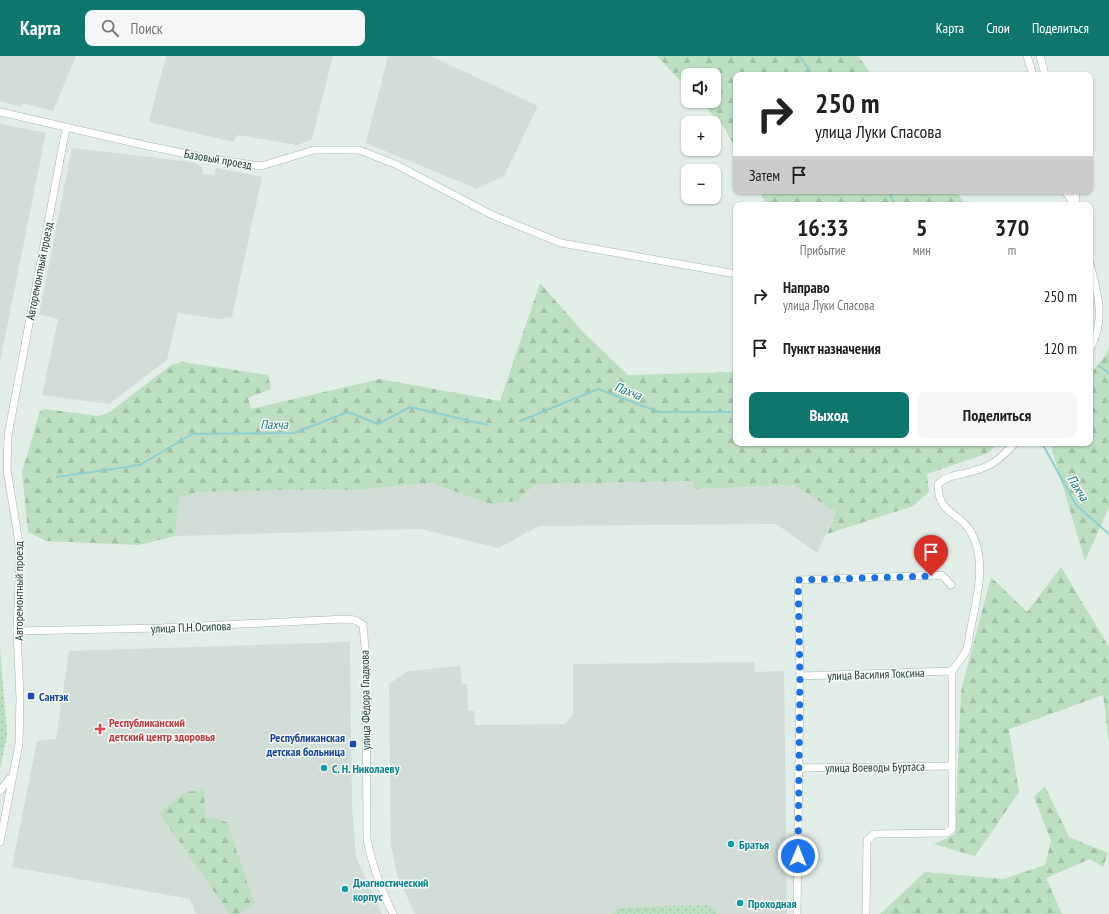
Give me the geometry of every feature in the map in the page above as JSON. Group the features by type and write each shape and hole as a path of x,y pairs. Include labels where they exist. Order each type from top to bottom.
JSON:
{"street":[{"path":"1027,56 1032,72"},
{"path":"1040,56 1044,72"},
{"name":"Базовый проезд","path":"0,112 66,128 212,159 261,166 314,150 359,150 395,164 492,215 561,242 733,273"},
{"name":"Авторемонтный проезд","path":"0,842 19,744 18,631 20,556 7,470 8,435 66,128"},
{"path":"1093,276 1097,292 1100,320 1093,340"},
{"path":"866,914 866,840 874,834 946,834 952,829 952,671 966,652 975,607 980,566 974,538 968,528 942,505 938,495 938,484 944,479 988,466 1001,458 1012,446"},
{"path":"797,914 800,676 798,580 942,575 951,585"},
{"name":"улица П.Н.Осипова","path":"18,631 160,628 345,619 355,620 363,625"},
{"name":"улица Фёдора Гладкова","path":"363,625 366,658 367,839 371,860 378,882 393,914"},
{"name":"улица Василия Токсина","path":"800,676 952,671"},
{"name":"улица Воеводы Буртаса","path":"799,768 952,766"},
{"path":"0,792 12,775"}],"shaded area":[{"path":"0,56 76,56 53,111 22,103 21,107 0,101"},
{"path":"166,56 333,56 312,139 298,145 238,135 233,142 149,122"},
{"path":"388,56 431,56 538,106 504,176 477,189 366,143"},
{"path":"0,124 46,133 0,362"},
{"path":"72,148 192,162 202,167 203,174 214,175 216,168 262,177 232,317 219,319 178,313 167,360 109,404 42,395 58,319 39,314"},
{"path":"693,481 694,489 794,485 836,512 817,553 776,524 539,526 499,548 420,529 175,536 179,498 198,492 334,489 352,490 431,483 491,504 517,501 536,484"},
{"path":"350,642 352,807 356,857 382,914 196,914 190,899 12,867 37,741 56,739 69,651"},
{"path":"754,662 755,672 784,671 787,914 415,914 397,875 391,844 389,684 408,671 460,666 462,684 467,684 468,710 474,711 475,725 565,724 573,714 573,664"}],"green space":[{"path":"657,56 858,56 870,72 733,72 733,144 721,124 721,116 714,116 706,108 721,108 721,68 681,68 681,82"},
{"path":"761,194 958,194 964,202 765,202"},
{"path":"540,283 583,332 628,375 733,372 733,446 995,446 988,453 927,474 929,492 913,506 827,534 836,512 794,485 694,489 693,481 536,484 517,501 491,504 431,483 352,490 334,489 198,492 179,498 175,536 139,545 46,541 28,532 22,472 40,411 45,409 98,416 110,412 171,365 183,362 268,375 271,389 248,398 251,409 380,379 500,401"},
{"path":"1109,350 1109,507 1085,561 1051,446 1093,446 1093,371"},
{"path":"1061,567 1109,647 1109,743 1103,695 1009,729 1019,792 975,856 934,844 955,834 961,691 991,577 1027,612"},
{"path":"0,648 7,735 0,769"},
{"path":"1045,786 1069,837 1108,853 1103,867 1090,859 1046,878 1062,914 880,914 925,872 1003,879 1045,865 1051,841 1034,797"},
{"path":"204,790 205,817 227,822 254,903 238,914 230,914 159,813 186,792"},
{"path":"711,905 718,914 614,914 613,912 619,908"}],"waterway":[{"path":"799,56 811,72"},
{"path":"890,194 894,202"},
{"path":"1099,366 1109,373"},
{"name":"Пахча","path":"520,421 598,389 659,412 733,412"},
{"name":"Пахча","path":"57,477 140,465 192,434 294,433 348,412 378,424 410,407 488,425"},
{"name":"Пахча","path":"1044,446 1076,505 1109,534"}],"place":[{"name":"Сантэк","path":"31,696"},
{"name":"Республиканский детский центр здоровья","path":"100,729"},
{"name":"Республиканская детская больница","path":"353,744"},
{"name":"С. Н. Николаеву","path":"324,768"},
{"name":"Братья","path":"731,844"},
{"name":"Диагностический корпус","path":"345,889"},
{"name":"Проходная","path":"740,903"}],"route":[{"path":"798,856 800,676 798,580 931,576"}]}
